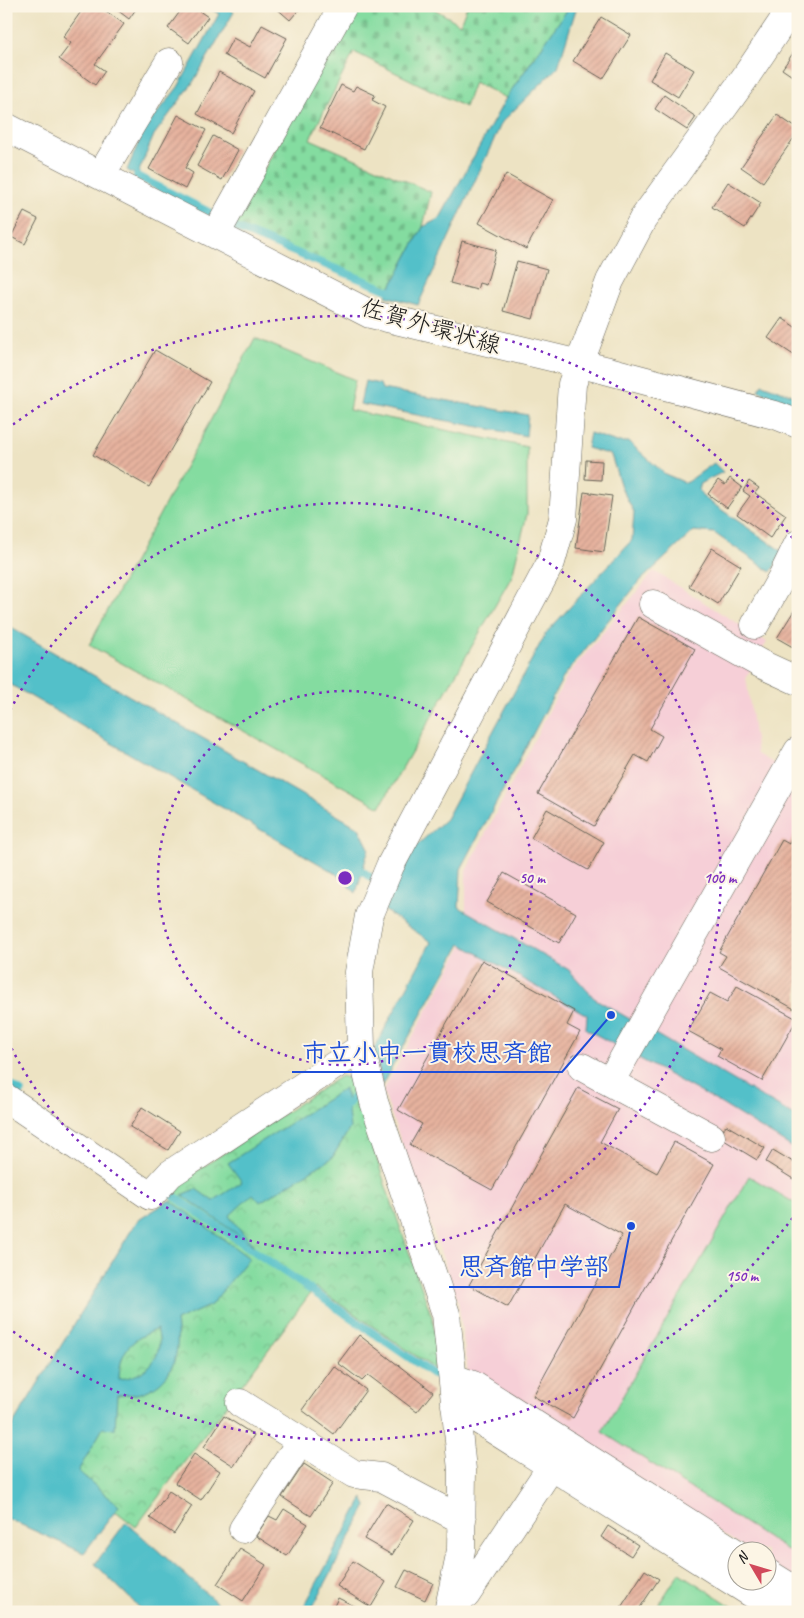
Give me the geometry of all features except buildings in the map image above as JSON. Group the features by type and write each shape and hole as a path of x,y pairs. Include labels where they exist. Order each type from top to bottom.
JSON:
{"street":[{"path":"216,234 344,6"},
{"path":"449,1607 461,1550 462,1470 446,1314 374,1102 362,1055 359,972 369,916 390,866 551,562 563,519 572,384 610,281 643,219 744,79 793,6"},
{"path":"101,175 169,62"},
{"name":"佐賀外環状線","path":"6,127 370,314 768,413 798,424"},
{"path":"755,625 798,544"},
{"path":"653,604 761,664 798,681"},
{"path":"610,1082 798,752"},
{"path":"6,1098 150,1196 170,1174 362,1055"},
{"path":"582,1066 711,1137"},
{"path":"453,1378 473,1385 726,1547"},
{"path":"240,1403 354,1474 381,1477 462,1520"},
{"path":"455,1406 781,1612"},
{"path":"244,1529 301,1441"},
{"path":"449,1607 466,1595 551,1467"},
{"path":"776,1578 798,1592"}],"shaded area":[{"path":"654,571 767,642 746,677 757,754 798,778 798,1582 776,1568 776,1540 732,1540 468,1373 458,1301 383,1091 466,939 466,871 567,676"}],"green space":[{"path":"353,6 429,6 460,24 467,6 570,7 506,98 474,82 465,107 354,52 310,139 431,192 423,227 389,290 233,227"},
{"path":"255,338 355,380 349,410 527,447 527,514 512,576 380,807 89,645"},
{"path":"341,1076 351,1079 386,1187 432,1317 436,1340 435,1369 315,1287 136,1527 23,1439 186,1178"},
{"path":"749,1176 798,1205 798,1557 776,1543 776,1540 771,1540 602,1432"},
{"path":"679,1573 741,1612 654,1612"}],"water":[{"path":"207,6 226,6 234,12 192,84 154,135 137,176 127,170 144,130 178,87 219,14"},
{"path":"570,6 577,6 558,67 502,122 418,305 386,296 423,227 440,218 506,98"},
{"path":"365,381 380,384 382,389 528,415 526,436 360,404"},
{"path":"762,384 798,397 798,407 758,390"},
{"path":"590,433 617,442 629,442 665,474 686,483 714,463 723,472 701,483 699,490 703,497 783,552 771,572 714,533 694,531 639,582 564,676 461,869 459,907 569,970 594,998 798,1118 798,1151 720,1103 586,1029 587,1015 461,944 382,1085 374,1049 431,942 384,910 415,847 446,819 546,633 632,540 634,512 621,487 611,455 587,448"},
{"path":"6,625 359,828 369,848 356,893 335,873 6,682"},
{"path":"345,1088 350,1128 332,1158 260,1202 253,1194 229,1216 254,1246 182,1195 196,1189 213,1201 242,1182 228,1163"},
{"path":"170,1200 249,1258 211,1305 176,1321 176,1356 167,1375 150,1390 137,1394 117,1395 115,1429 103,1428 78,1471 119,1506 84,1553 6,1518 6,1436 137,1221","holes":["157,1329 159,1348 152,1364 138,1374 119,1379 122,1360 129,1347 140,1337"]},
{"path":"363,1498 367,1506 310,1612 301,1612"},
{"path":"126,1522 227,1612 144,1612 95,1564"}],"waterway":[{"path":"137,176 209,212"},
{"path":"233,227 397,294"},
{"path":"362,871 379,883"},
{"path":"6,1082 21,1092"},
{"path":"347,1105 363,1086"},
{"path":"171,1194 436,1376"}],"place":[{"name":"市立小中一貫校思斉館","path":"611,1015"},
{"name":"思斉館中学部","path":"631,1226"}]}
